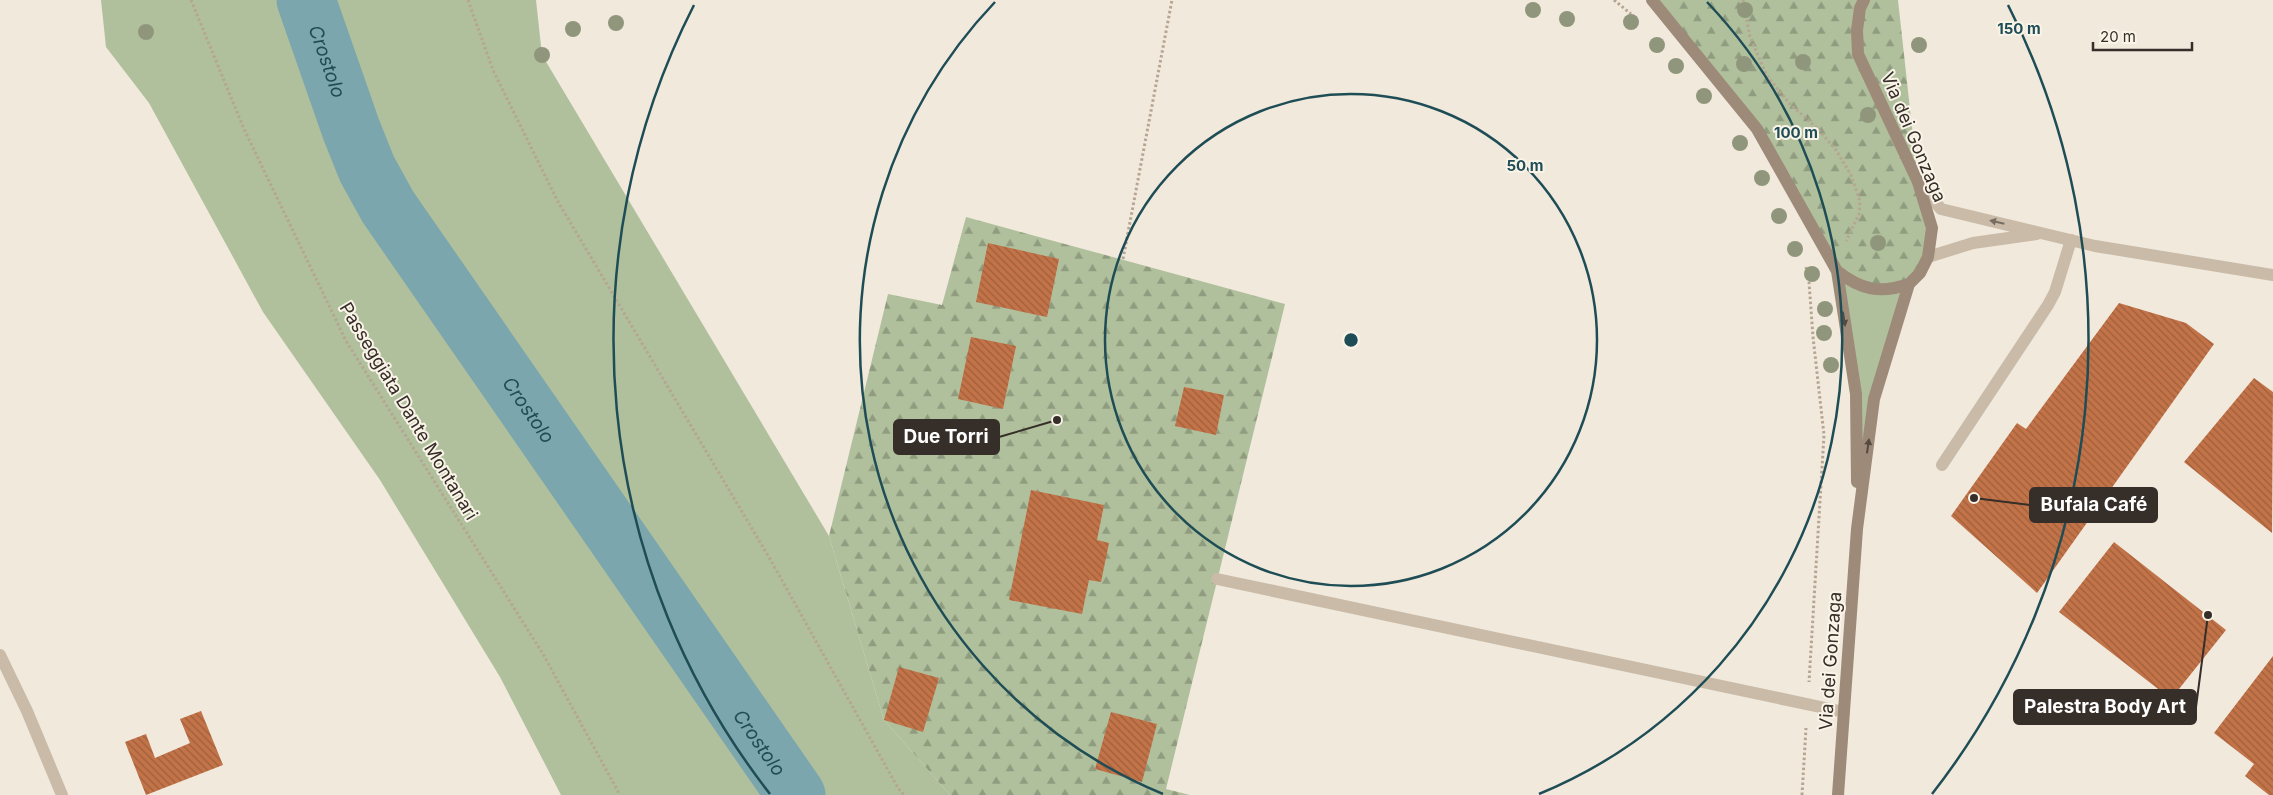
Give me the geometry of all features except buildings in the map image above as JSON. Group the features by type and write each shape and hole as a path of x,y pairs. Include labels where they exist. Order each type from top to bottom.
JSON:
{"main road":[{"name":"Via dei Gonzaga","path":"1652,0 1757,129 1825,253 1837,271 1856,285 1867,288 1896,289 1910,284"},
{"name":"Via dei Gonzaga","path":"1838,795 1857,529 1874,399 1910,284 1920,273 1928,258 1932,228 1918,182 1858,54 1857,30 1860,8 1864,0"},
{"name":"Via dei Gonzaga","path":"1837,271 1856,394 1857,529"}],"street":[{"path":"1918,182 1941,210 2095,246 2273,275"},
{"path":"1928,258 1974,243 2045,233"},
{"path":"1942,465 2048,305 2055,292 2071,240"},
{"path":"1218,579 1844,712"},
{"path":"0,655 27,710 62,795"}],"path":[{"name":"Passeggiata Dante Montanari","path":"191,0 244,129 346,341 543,654 620,795"},
{"path":"468,0 493,70 556,200 770,559 898,788 904,795"},
{"path":"1123,259 1172,0"},
{"path":"1614,0 1635,17"},
{"path":"1743,0 1750,38 1767,76 1790,104 1818,129 1836,150 1851,174 1860,201 1859,214 1846,241 1825,253"},
{"path":"1802,795 1824,435 1809,282 1804,259"}],"green space":[{"path":"101,0 536,0 542,55 829,536 884,720 950,795 561,795 500,677 380,480 263,312 149,103 106,47"},
{"path":"1652,0 1898,0 1918,182 1926,207 1928,257 1896,289 1846,278 1757,129"},
{"path":"966,217 1285,304 1166,789 1190,795 950,795 884,720 829,536 888,294 942,305"},
{"path":"1837,271 1909,284 1874,399 1857,529 1856,394"}],"waterway":[{"name":"Crostolo","path":"306,0 351,129 367,169 388,207 796,795"}],"place":[{"name":"Due Torri","path":"1057,420"},
{"name":"Bufala Café","path":"1974,498"},
{"name":"Palestra Body Art","path":"2208,615"}]}
